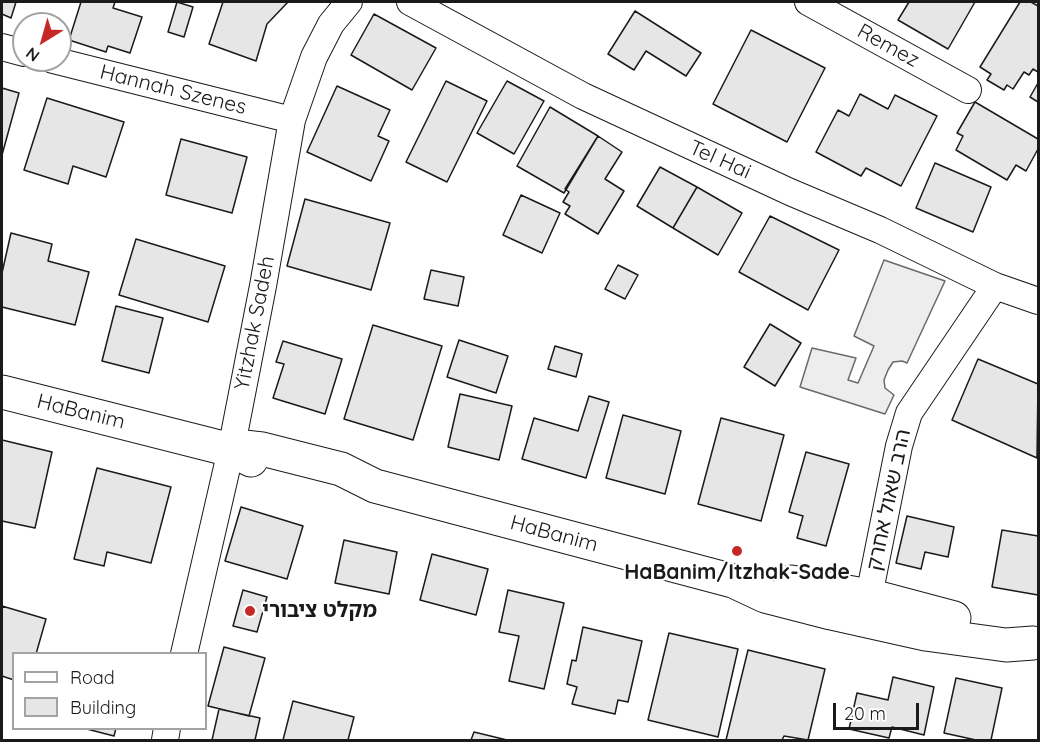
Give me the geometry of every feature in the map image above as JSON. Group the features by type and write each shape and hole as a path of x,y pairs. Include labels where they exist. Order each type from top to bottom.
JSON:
{"street":[{"name":"Yitzhak Sadeh","path":"184,652 231,450 292,120 314,57 331,24 349,2"},
{"name":"Tel Hai","path":"410,2 583,96 790,192 880,230 995,286 1038,301"},
{"name":"Remez","path":"808,2 968,90"},
{"name":"Hannah Szenes","path":"72,65 292,120"},
{"name":"הרב שאול אחרק","path":"869,596 899,446 909,413 995,286"},
{"name":"HaBanim","path":"2,392 231,450 282,474 332,485 375,486 733,581 765,596 925,634 1006,645 1036,644"},
{"name":"HaBanim","path":"733,581 781,580 869,596 1010,633 1036,644"}],"shaded area":[{"path":"884,260 945,281 907,363 893,362 888,370 884,380 885,388 894,395 885,414 800,387 812,348 856,358 848,380 858,383 874,346 854,336"}],"building":[{"path":"2,2 16,2 11,18 2,14"},
{"path":"81,2 115,2 113,8 142,17 130,53 108,46 106,52 72,41 72,30"},
{"path":"177,2 193,7 184,37 168,32"},
{"path":"223,2 288,2 267,24 256,61 209,44"},
{"path":"909,2 975,2 948,49 898,20"},
{"path":"1020,2 1031,2 1038,6 1038,72 1033,69 1029,75 1024,72 1013,89 1007,85 1004,90 987,80 991,74 980,67"},
{"path":"635,11 701,53 686,76 646,51 634,70 608,54"},
{"path":"374,14 436,48 412,90 351,55"},
{"path":"751,30 825,68 787,142 713,104"},
{"path":"446,81 487,101 447,182 406,162"},
{"path":"507,81 544,101 514,154 477,133"},
{"path":"1038,83 1038,102 1030,97"},
{"path":"337,86 390,110 378,136 389,141 371,181 307,152"},
{"path":"2,88 19,93 2,155"},
{"path":"860,94 888,109 895,95 937,116 901,186 866,168 861,176 816,152 838,110 849,116"},
{"path":"47,98 124,122 106,177 73,166 68,184 24,170"},
{"path":"975,102 1038,139 1038,149 1026,171 1016,165 1007,180 956,150 963,136 957,133"},
{"path":"550,107 598,136 564,193 517,166"},
{"path":"598,136 622,152 605,179 624,191 598,234 565,214 570,206 563,202 569,192 565,189"},
{"path":"181,139 247,157 232,213 166,195"},
{"path":"935,163 991,187 973,232 916,208"},
{"path":"660,167 697,187 673,228 637,206"},
{"path":"697,187 742,213 718,255 673,228"},
{"path":"521,195 560,213 542,253 503,235"},
{"path":"305,199 390,223 371,290 287,266"},
{"path":"770,216 839,250 808,310 739,272"},
{"path":"11,233 52,244 48,261 89,272 75,325 2,307 2,273"},
{"path":"136,239 225,266 208,322 119,295"},
{"path":"618,265 638,275 625,299 605,289"},
{"path":"431,270 464,277 458,306 424,299"},
{"path":"116,306 163,318 149,373 102,361"},
{"path":"770,324 801,343 775,386 744,367"},
{"path":"373,325 442,346 413,440 344,419"},
{"path":"459,340 508,356 496,393 447,377"},
{"path":"283,341 342,359 325,414 273,398 284,364 276,362"},
{"path":"555,346 582,354 576,377 548,369"},
{"path":"978,359 1038,384 1037,458 952,420"},
{"path":"460,394 512,406 499,460 448,447"},
{"path":"589,396 609,402 586,478 522,459 534,418 578,431"},
{"path":"623,415 681,431 665,494 606,478"},
{"path":"721,418 784,435 761,521 698,504"},
{"path":"2,440 52,452 35,528 2,521"},
{"path":"806,452 849,464 826,546 797,538 803,516 789,512"},
{"path":"97,468 171,487 151,563 107,552 104,566 74,559"},
{"path":"241,507 303,526 287,579 225,561"},
{"path":"907,516 954,527 948,557 925,552 921,569 896,563"},
{"path":"1002,530 1038,536 1038,595 992,587"},
{"path":"344,540 397,552 389,594 335,583"},
{"path":"432,554 488,569 476,615 420,600"},
{"name":"מקלט ציבורי","path":"243,590 267,597 257,632 233,626"},
{"path":"508,590 564,603 544,689 509,681 519,636 499,632"},
{"path":"2,606 46,619 37,652 12,652 12,679 2,676"},
{"path":"583,627 642,641 628,702 618,700 615,714 572,704 577,687 567,684 572,660 576,661"},
{"path":"669,633 738,649 718,737 648,720"},
{"path":"224,647 265,658 249,716 208,706"},
{"path":"748,650 825,669 808,740 784,736 782,740 726,740"},
{"path":"893,677 934,687 924,735 892,727 889,738 849,729 857,693 888,700"},
{"path":"956,678 1002,688 991,740 976,740 944,733"},
{"path":"293,701 354,717 348,740 283,740"},
{"path":"219,709 260,718 255,740 212,740"},
{"path":"91,730 116,730 114,736"},
{"path":"474,732 507,740 471,740"}],"place":[{"name":"HaBanim/Itzhak-Sade","path":"737,551"},
{"name":"מקלט ציבורי","path":"250,611"}]}
